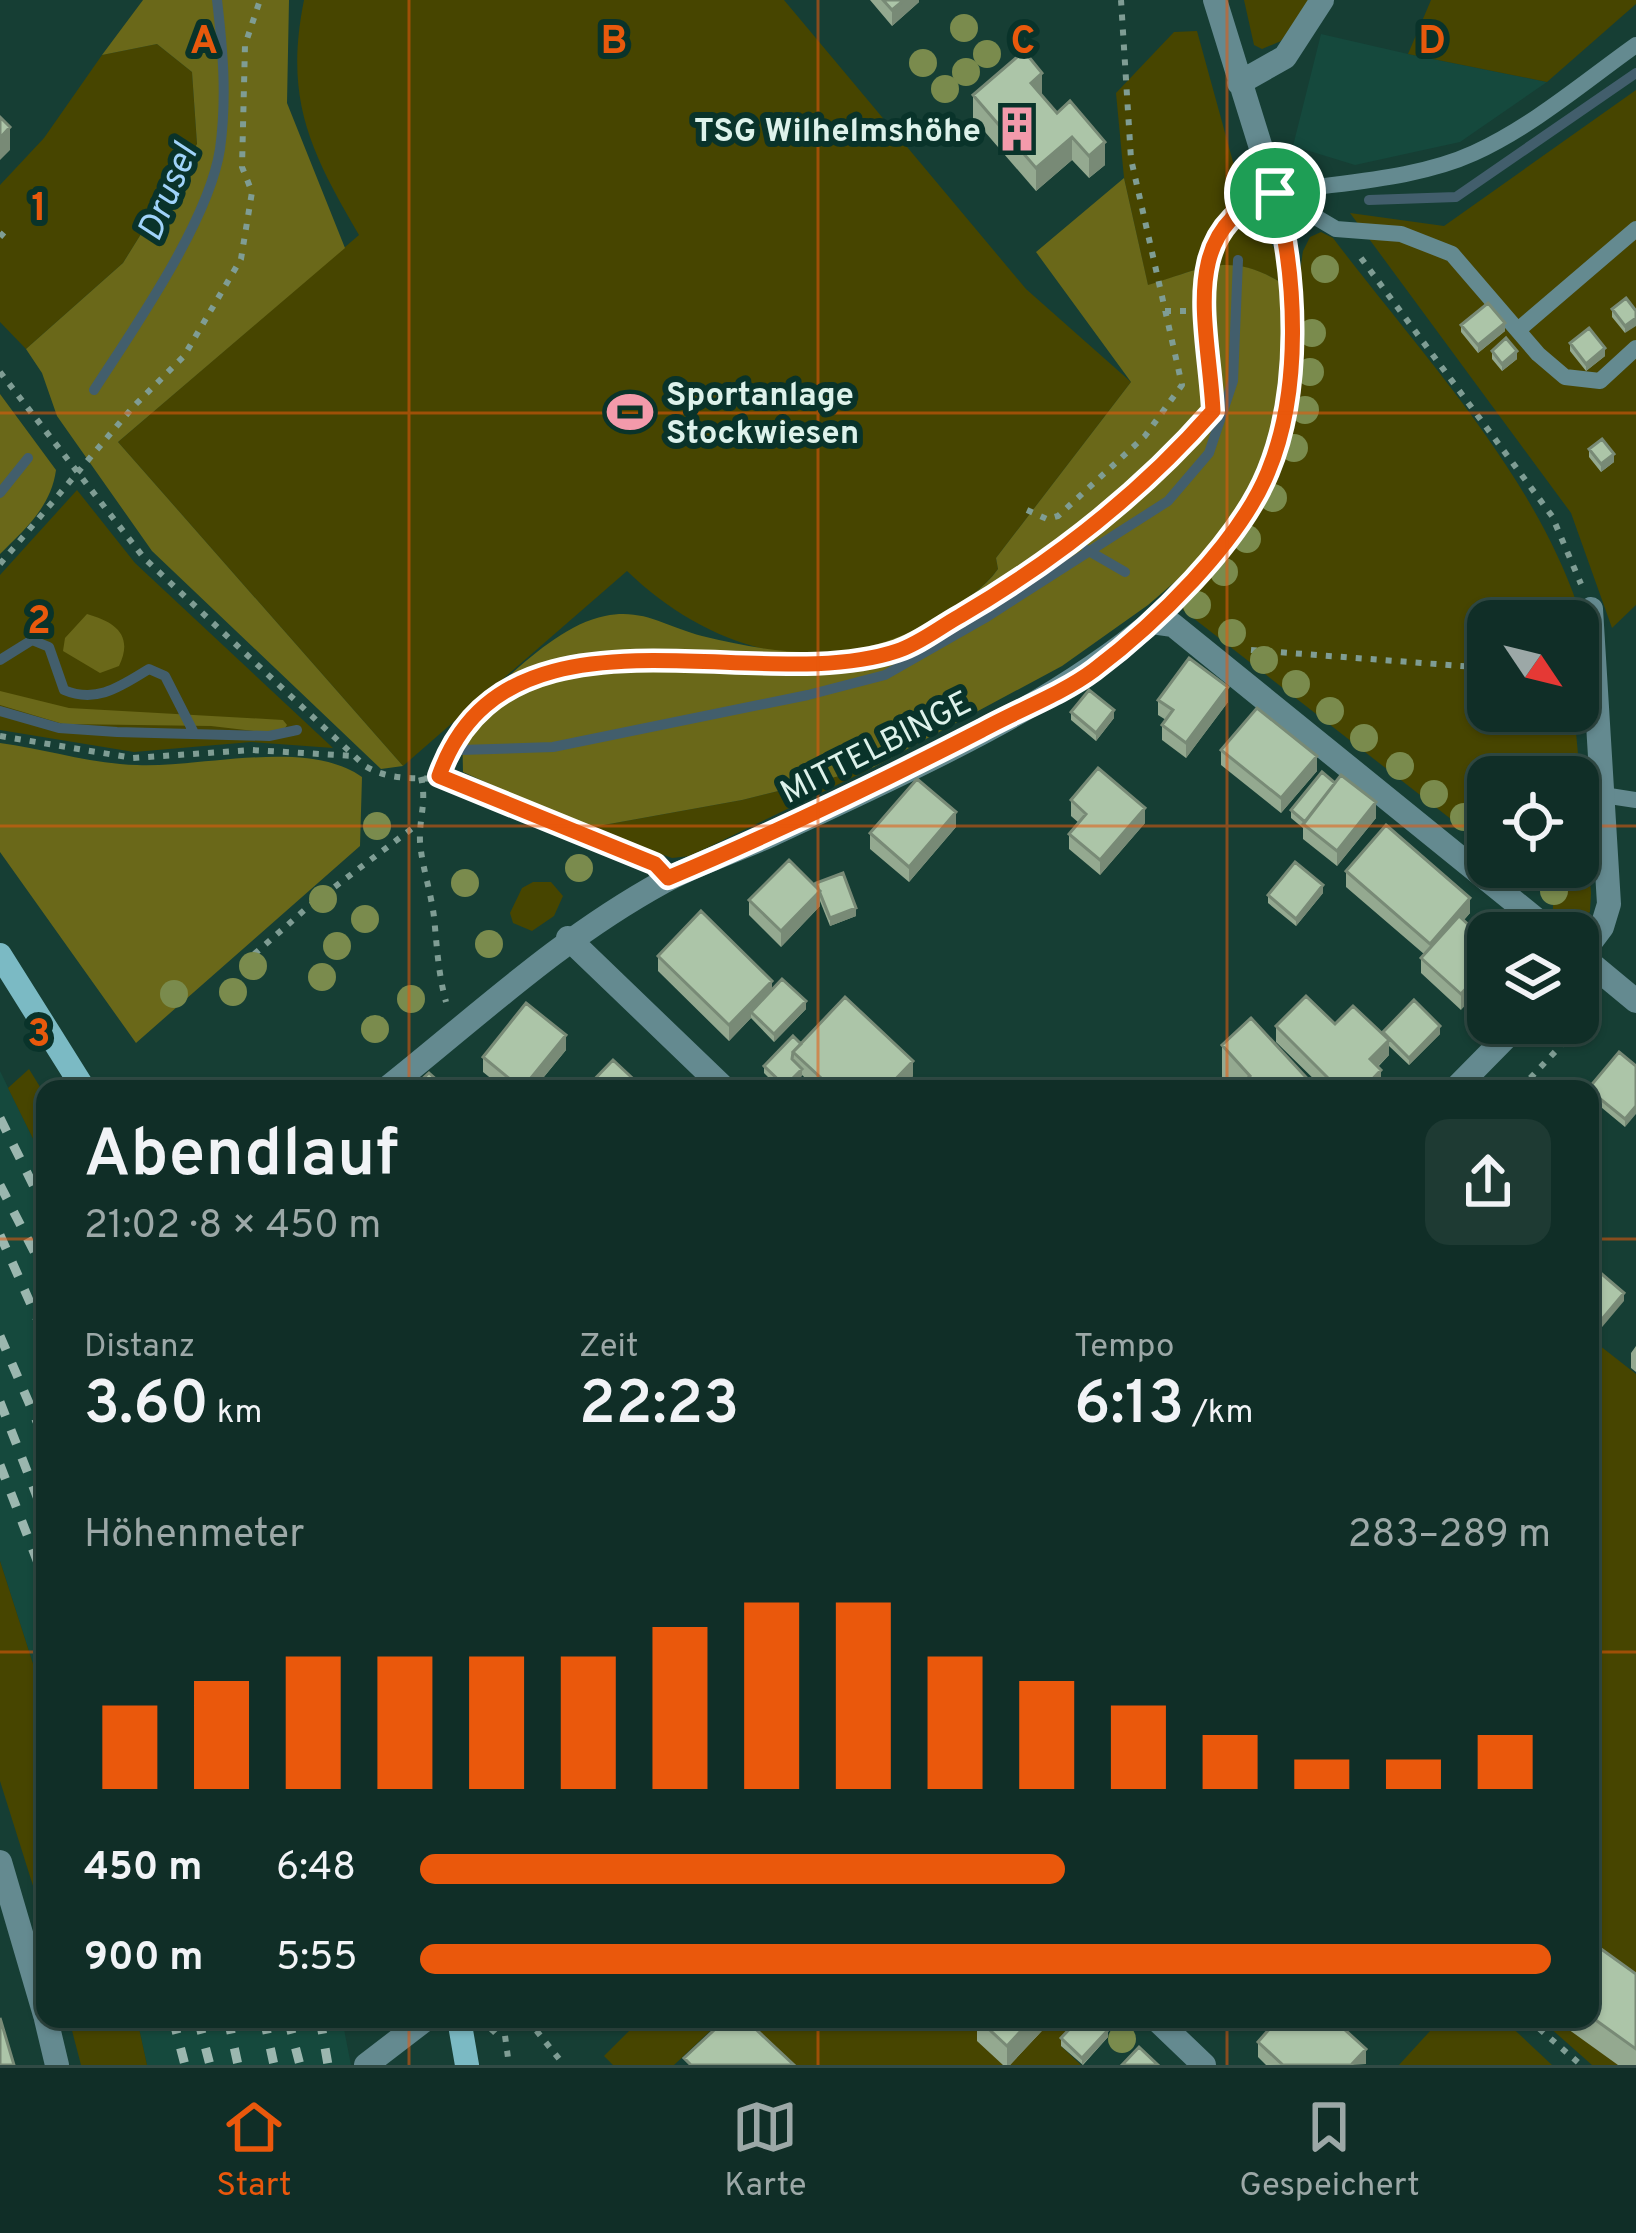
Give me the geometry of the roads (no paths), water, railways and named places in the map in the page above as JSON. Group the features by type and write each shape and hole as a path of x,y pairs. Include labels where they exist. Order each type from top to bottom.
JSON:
{"main road":[{"path":"0,955 78,1080"},
{"path":"461,2028 467,2065"}],"street":[{"path":"1215,0 1275,193"},
{"path":"1239,83 1285,57 1322,0"},
{"name":"MITTELBINGE","path":"397,1080 568,938 668,878 770,835 1091,673 1152,622 1173,625 1527,912"},
{"path":"1599,727 1609,904 1599,931"},
{"path":"568,938 716,1080"},
{"path":"1599,972 1626,994"},
{"path":"1464,1080 1499,1044"},
{"path":"0,1862 36,1986"},
{"path":"48,2028 57,2065"},
{"path":"365,2065 414,2028"},
{"path":"1165,2028 1204,2065"}],"lane":[{"path":"1275,193 1471,154 1521,127 1636,45"},
{"path":"1275,193 1336,229 1401,234 1452,254 1565,376 1600,381 1636,348"},
{"path":"1518,330 1636,229"},
{"path":"1603,795 1636,800"}],"waterway":[{"name":"Drusel","path":"94,390 186,241 213,177 223,111 217,0"},
{"path":"1369,200 1456,197 1636,73"},
{"path":"460,750 553,747 808,695 885,675 985,618 1168,501 1209,453 1233,381 1238,260"},
{"name":"Drusel","path":"0,493 28,458"},
{"path":"1087,550 1125,572"},
{"path":"0,660 32,640 49,647 64,690 87,695 108,691 149,669 165,676 193,731"},
{"path":"0,711 59,728 117,732 269,736 297,730"}],"railway":[{"path":"0,1118 36,1191"},
{"path":"0,1185 36,1255"},
{"path":"0,1235 36,1316"},
{"path":"0,1336 36,1419"},
{"path":"0,1402 36,1494"},
{"path":"0,1465 36,1558"},
{"path":"175,2028 185,2065"},
{"path":"200,2028 210,2065"},
{"path":"230,2028 238,2065"},
{"path":"266,2028 274,2065"},
{"path":"290,2028 300,2065"},
{"path":"322,2028 328,2065"}],"place":[{"name":"TSG Wilhelmshöhe","path":"1017,129"},
{"name":"Sportanlage Stockwiesen","path":"630,412"}]}
